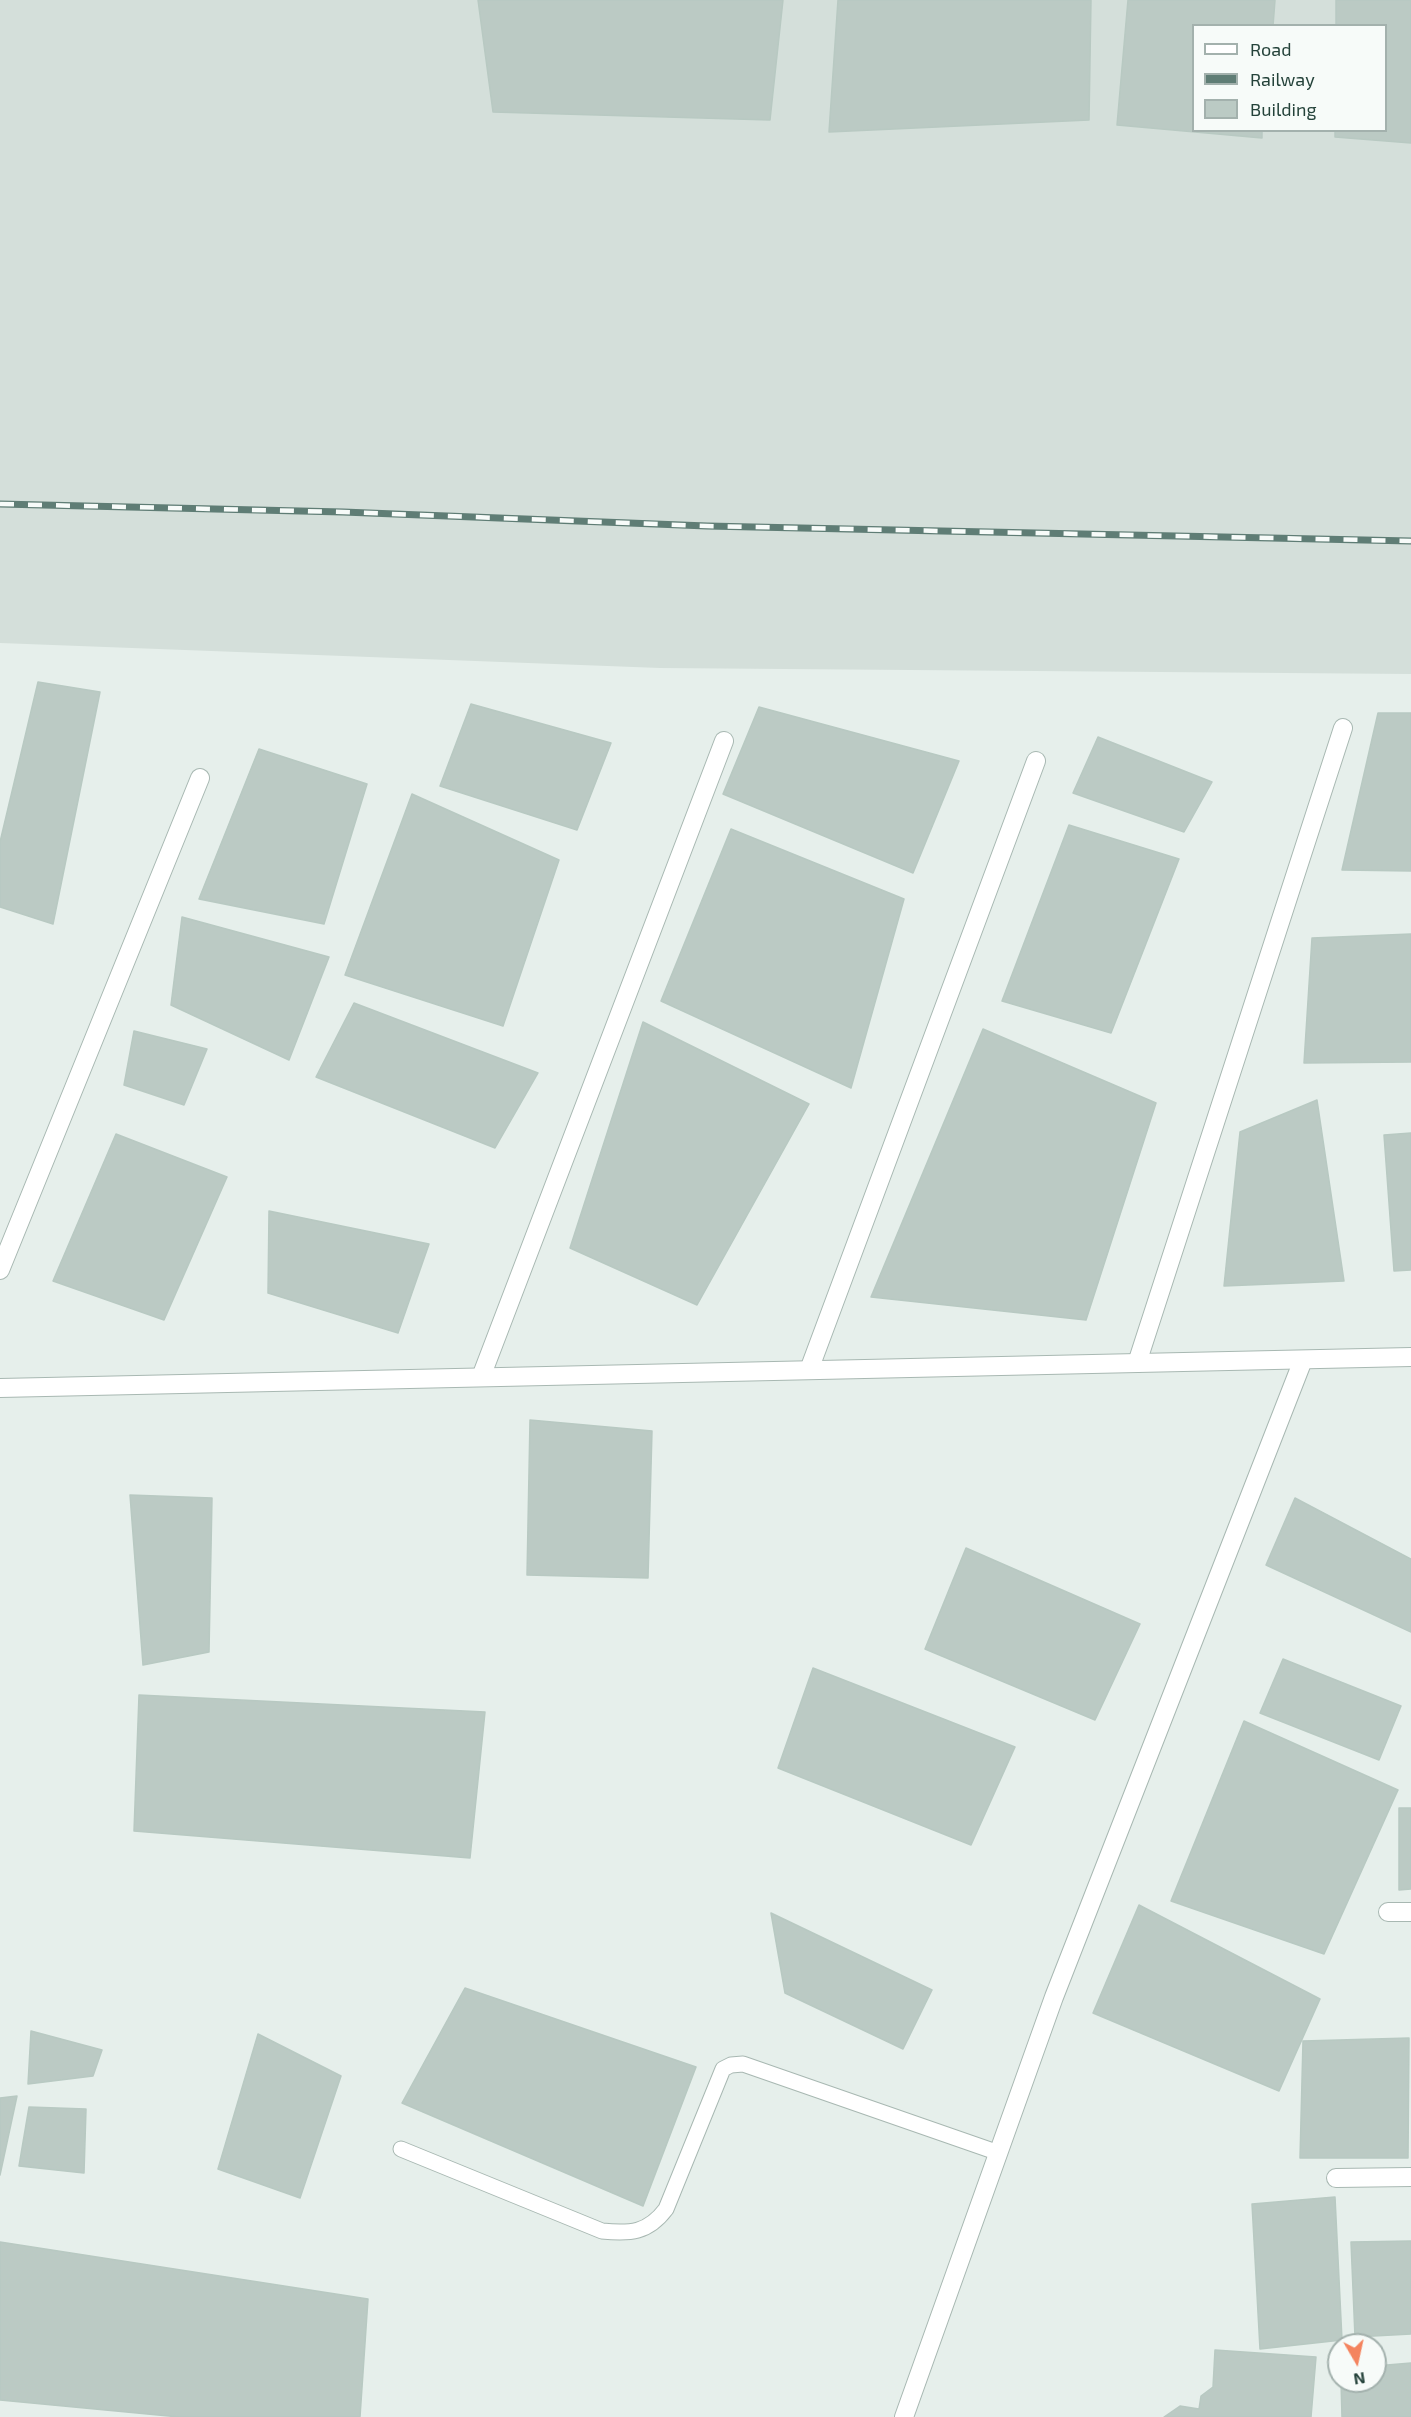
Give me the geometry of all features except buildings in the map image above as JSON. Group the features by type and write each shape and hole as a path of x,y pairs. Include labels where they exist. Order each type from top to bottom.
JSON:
{"street":[{"path":"1137,1363 1343,728"},
{"path":"481,1377 724,741"},
{"path":"809,1370 1036,761"},
{"path":"0,1270 200,778"},
{"path":"0,1388 1411,1357"},
{"path":"904,2417 1059,1986 1303,1360"},
{"path":"1388,1912 1411,1912"},
{"path":"1336,2178 1411,2177"}],"lane":[{"path":"401,2150 602,2231 620,2233 642,2229 656,2223 666,2210 723,2069 731,2065 743,2064 999,2153"}],"shaded area":[{"path":"0,0 1411,0 1411,674 660,668 0,643"}],"railway":[{"path":"0,504 343,512 707,526 1411,541"}]}
